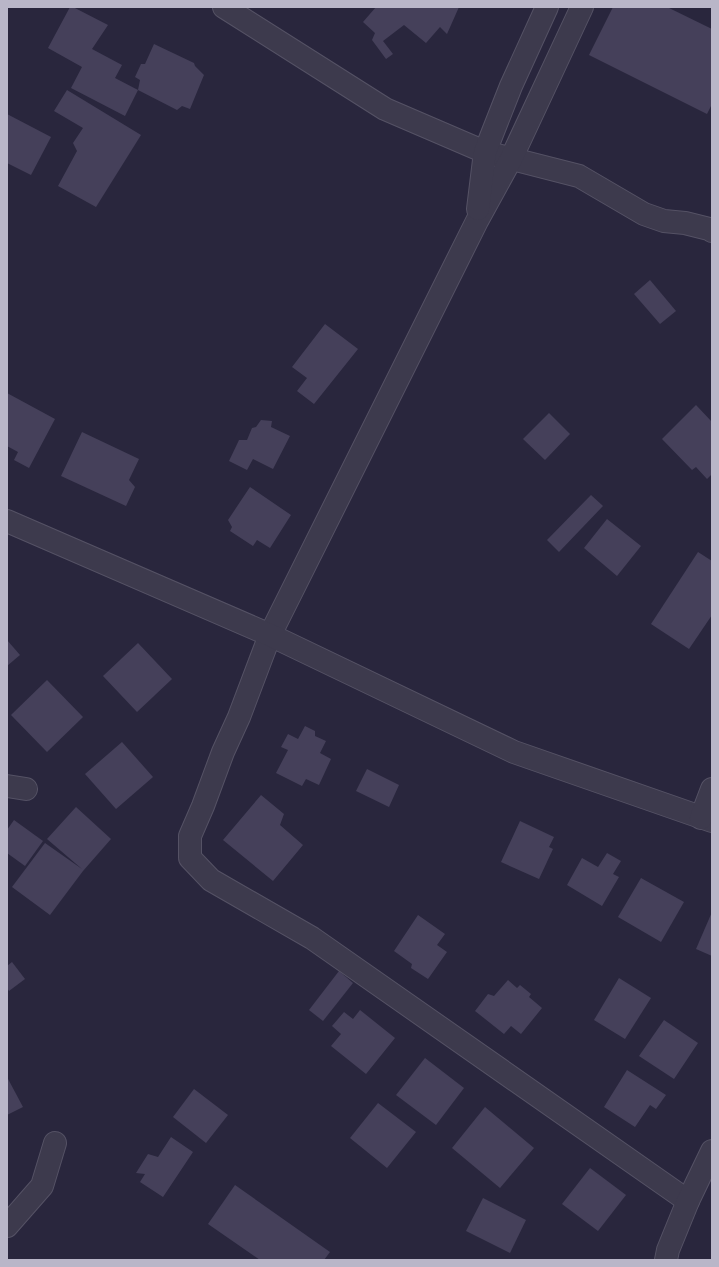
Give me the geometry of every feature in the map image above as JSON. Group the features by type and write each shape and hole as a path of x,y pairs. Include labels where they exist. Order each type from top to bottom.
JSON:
{"street":[{"path":"224,7 385,109 485,152 579,176 644,214 664,221 685,223 712,231"},
{"path":"477,221 485,152 511,86 547,7"},
{"path":"582,7 511,159 477,221 270,635 239,717 223,752 190,836 190,858 211,880 312,938 688,1201"},
{"path":"7,520 270,635 514,752 707,820 712,789"},
{"path":"7,1226 42,1186 55,1143"},
{"path":"666,1260 668,1250 688,1201 712,1151"}],"building":[{"path":"70,7 73,7 108,25 92,49 122,65 115,78 138,90 125,116 71,88 82,67 48,48"},
{"path":"376,7 459,7 447,34 440,27 426,43 404,25 383,41 393,54 386,59 372,40 375,33 363,22"},
{"path":"613,7 667,7 712,29 712,104 707,114 589,55"},
{"path":"154,44 194,63 204,75 190,109 182,106 177,110 138,90 140,80 135,77 141,64 145,64"},
{"path":"67,90 141,135 96,207 58,186 77,151 73,143 83,128 54,111"},
{"path":"7,114 51,137 31,175 7,163"},
{"path":"650,280 676,311 660,324 634,294"},
{"path":"325,324 358,349 314,404 297,391 307,378 292,367"},
{"path":"7,393 55,419 29,468 14,460 18,452 7,446"},
{"path":"696,405 712,422 712,474 707,479 696,467 692,470 662,439"},
{"path":"549,413 570,434 545,460 523,439"},
{"path":"261,420 272,421 271,427 290,436 273,469 253,459 247,470 229,461 239,440 247,440 252,428 256,427"},
{"path":"82,432 139,459 129,480 135,487 126,506 61,476"},
{"path":"250,487 291,515 270,548 257,540 253,546 230,531 232,527 228,520"},
{"path":"591,495 603,506 559,552 547,540"},
{"path":"607,519 641,546 617,576 584,548"},
{"path":"698,552 712,561 712,615 689,649 651,624"},
{"path":"7,640 20,655 7,666"},
{"path":"138,643 172,679 137,712 103,676"},
{"path":"47,680 83,717 47,752 11,715"},
{"path":"305,726 315,731 315,736 326,741 320,753 331,759 319,785 306,779 302,786 276,773 288,750 281,747 288,734 298,739"},
{"path":"122,742 153,777 116,809 85,774"},
{"path":"367,769 399,785 389,807 356,791"},
{"path":"261,795 284,814 280,825 303,845 273,881 223,840"},
{"path":"76,807 111,839 83,871 50,915 12,887 45,843 82,869 47,839"},
{"path":"14,820 43,841 25,866 7,853 7,830"},
{"path":"520,821 554,837 549,847 553,849 539,879 501,862"},
{"path":"607,853 621,861 613,874 619,877 602,906 567,885 582,858 598,867"},
{"path":"641,878 684,902 661,942 618,917"},
{"path":"712,912 712,956 696,949"},
{"path":"418,915 445,934 437,945 447,952 428,979 411,968 412,964 394,951"},
{"path":"12,962 25,979 9,991 7,988 7,966"},
{"path":"339,971 353,983 323,1021 309,1010"},
{"path":"619,978 651,998 625,1039 594,1020"},
{"path":"508,980 517,988 520,985 531,994 529,997 542,1008 521,1034 511,1026 504,1034 475,1011 488,994 494,996"},
{"path":"360,1010 395,1038 366,1074 331,1046 341,1034 332,1026 344,1012 353,1019"},
{"path":"664,1020 698,1043 674,1079 639,1056"},
{"path":"425,1058 464,1088 436,1125 396,1095"},
{"path":"627,1070 666,1095 656,1109 650,1105 635,1127 604,1107"},
{"path":"7,1077 23,1107 7,1115"},
{"path":"194,1089 228,1115 206,1143 173,1117"},
{"path":"378,1103 416,1132 387,1168 350,1138"},
{"path":"485,1107 534,1148 500,1188 452,1148"},
{"path":"171,1137 193,1152 163,1197 140,1182 145,1174 136,1173 148,1154 158,1157"},
{"path":"590,1168 626,1195 598,1231 562,1204"},
{"path":"235,1185 330,1252 324,1260 260,1260 208,1224"},
{"path":"483,1198 526,1220 510,1253 466,1231"}]}
